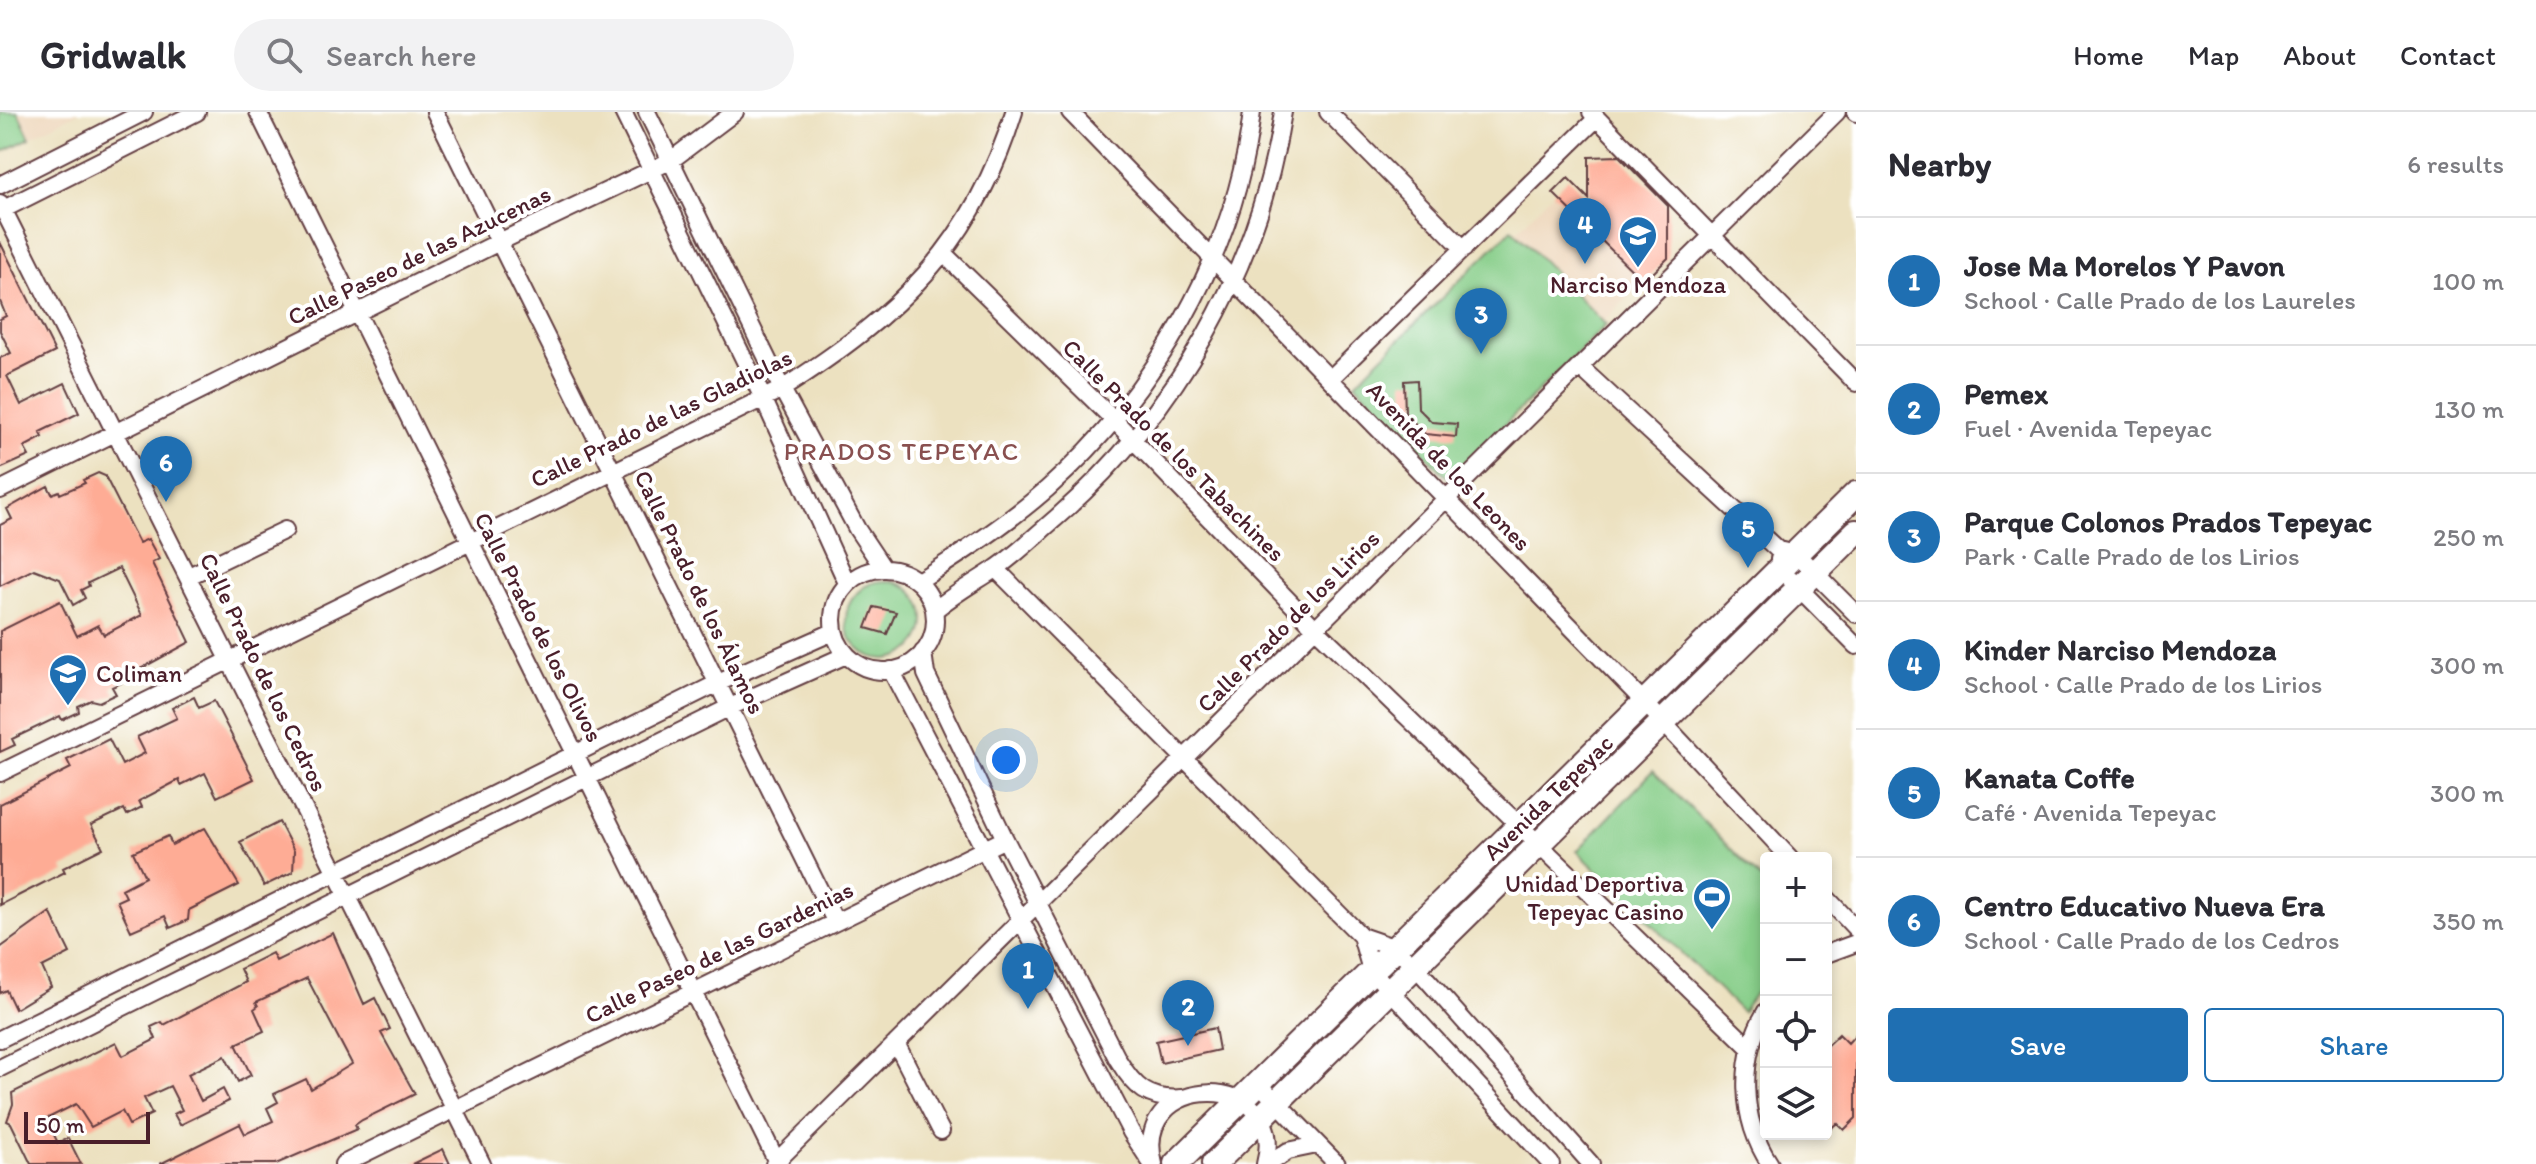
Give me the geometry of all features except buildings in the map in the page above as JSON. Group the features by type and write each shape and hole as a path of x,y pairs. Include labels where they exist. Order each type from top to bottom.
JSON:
{"street":[{"path":"0,185 144,112"},
{"path":"1,208 197,112"},
{"name":"Calle Prado de los Olivos","path":"258,112 359,311 468,540 576,752 776,1163"},
{"name":"Calle Prado de los Álamos","path":"435,112 497,243 613,470 835,921"},
{"path":"623,112 763,398 847,583"},
{"path":"647,112 782,389 857,529 883,568"},
{"name":"Calle Paseo de las Azucenas","path":"0,490 497,243 670,161 735,112"},
{"name":"Calle Prado de las Gladiolas","path":"0,773 468,540 782,389 880,321 943,253 966,225 1005,142 1014,112"},
{"name":"Avenida de los Leones","path":"1070,112 1645,703 1784,852"},
{"path":"918,581 1023,509 1070,467 1114,420 1174,333 1213,257 1237,186 1252,112"},
{"path":"935,610 959,590 996,569 1057,518 1133,441 1198,350 1234,278 1266,191 1283,112"},
{"path":"1328,112 1464,249"},
{"name":"Calle Prado de los Lirios","path":"776,1163 1837,112"},
{"path":"1331,378 1464,249 1594,115 1856,383"},
{"name":"Calle Prado de los Cedros","path":"1,208 117,432 482,1164"},
{"name":"Calle Prado de los Tabachines","path":"943,253 1114,420 1315,628 1750,1048"},
{"path":"1580,367 1807,580 1856,646"},
{"name":"Avenida Tepeyac","path":"1176,1164 1393,947 1645,703 1785,558 1856,494"},
{"path":"189,576 285,530"},
{"name":"Avenida Tepeyac","path":"1214,1164 1856,532"},
{"path":"883,568 902,571 918,581 935,610 934,633 923,652 909,664 891,670 872,670 846,655 833,632 834,606 847,583 864,572 883,568"},
{"path":"996,569 1361,936 1393,947 1415,966 1591,1164"},
{"path":"1807,580 1856,614"},
{"path":"0,1039 576,752 718,683 833,632"},
{"path":"923,652 926,674 1005,839 1132,1084 1157,1098 1182,1098 1212,1091 1249,1092 1268,1111 1317,1145 1337,1164"},
{"path":"0,1068 730,707 846,655"},
{"path":"891,670 1131,1132 1153,1164"},
{"name":"Calle Paseo de las Gardenias","path":"343,1164 1005,839"},
{"path":"1832,903 1856,929"},
{"path":"1361,936 1371,970 1551,1164"},
{"path":"1832,952 1856,943"},
{"path":"1760,1025 1750,1048 1745,1083 1749,1118 1770,1164"},
{"path":"896,1043 941,1131"},
{"path":"1249,1092 1268,1111 1267,1164"},
{"path":"1153,1164 1152,1146 1158,1123 1182,1098"},
{"path":"1267,1164 1288,1151 1317,1145"}],"shaded area":[{"path":"0,112 79,112 0,153"},
{"path":"1553,193 1644,282 1603,322 1514,234"}],"green space":[{"path":"0,112 18,112 30,138 0,153"},
{"path":"1512,229 1606,325 1449,479 1355,383"},
{"path":"885,581 900,584 913,592 921,605 924,620 921,635 913,648 900,656 885,659 870,656 857,648 849,635 846,620 849,605 857,592 870,584"},
{"name":"Unidad Deportiva Tepeyac Casino","path":"1653,771 1760,878 1760,986 1742,1012 1577,851"}],"place":[{"name":"Kinder Narciso Mendoza","path":"1585,264"},
{"name":"Narciso Mendoza","path":"1638,269"},
{"name":"Parque Colonos Prados Tepeyac","path":"1481,354"},
{"name":"Centro Educativo Nueva Era","path":"166,502"},
{"name":"Kanata Coffe","path":"1748,568"},
{"name":"Coliman","path":"68,707"},
{"name":"Unidad Deportiva Tepeyac Casino","path":"1712,931"},
{"name":"Jose Ma Morelos Y Pavon","path":"1028,1009"},
{"name":"Pemex","path":"1188,1046"}],"district":[{"name":"PRADOS TEPEYAC","path":"902,451"}]}
